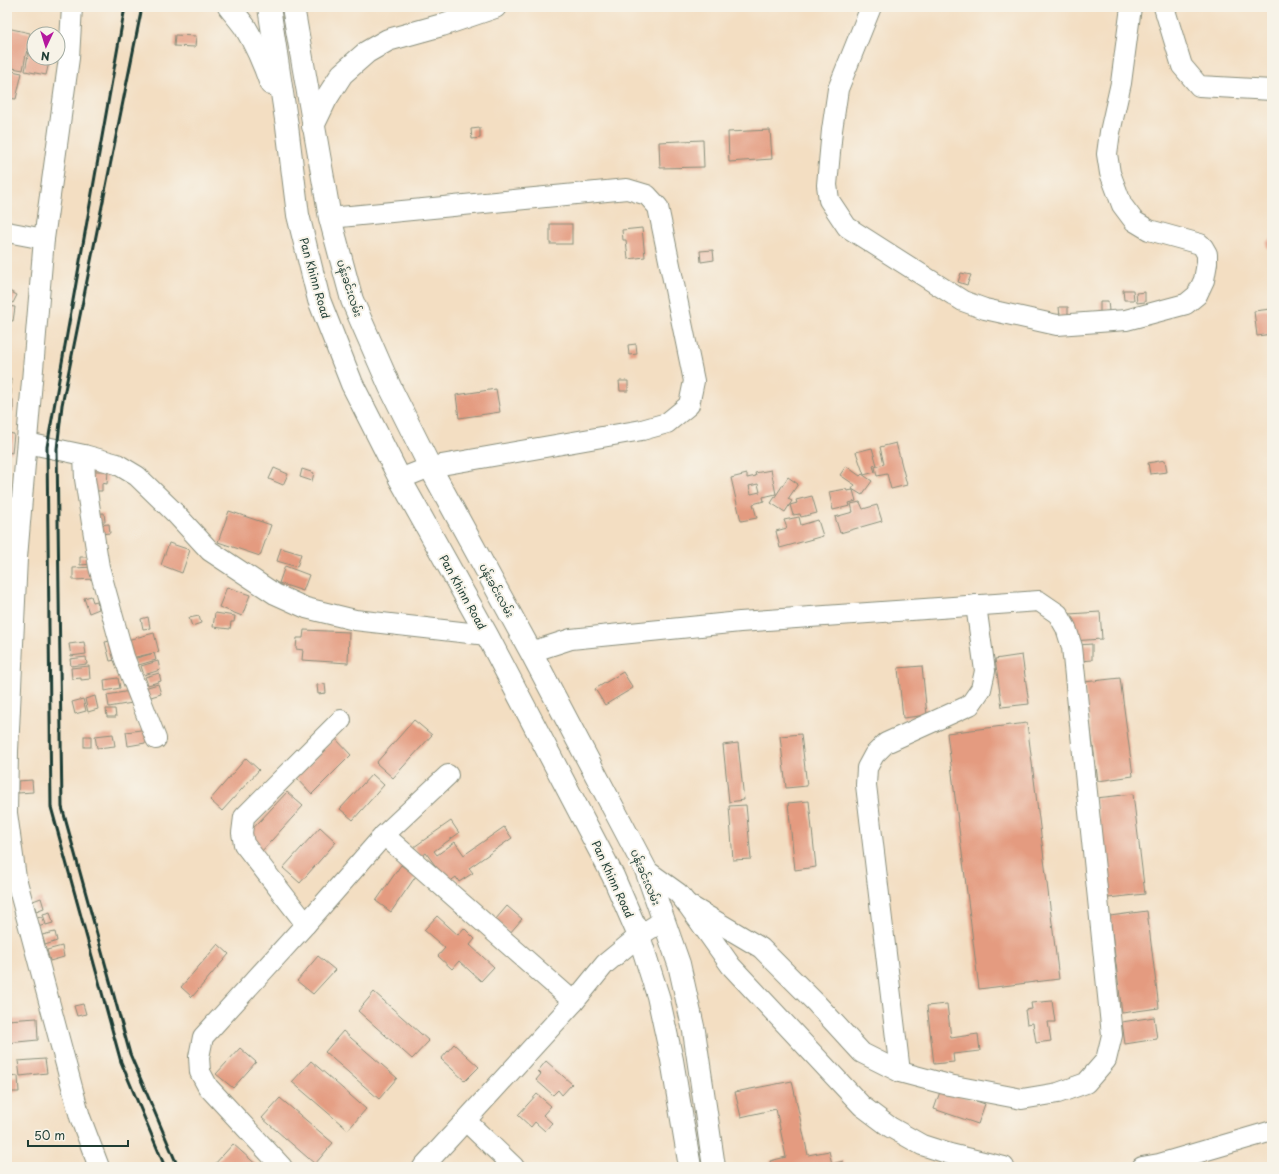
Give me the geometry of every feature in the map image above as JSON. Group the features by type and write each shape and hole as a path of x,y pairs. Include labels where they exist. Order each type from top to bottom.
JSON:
{"main road":[{"path":"229,7 244,26 263,62 287,126"},
{"name":"Pan Khinn Road","path":"269,7 287,126 298,215 319,300 352,384 400,479 487,635 613,876 639,936 658,996 672,1060 690,1167"},
{"name":"ပန်းခင်းလမ်း","path":"293,7 330,218 352,300 390,387 430,467 532,652 646,870 679,964 694,1031 714,1167"},
{"path":"314,126 326,99 342,74 368,52 388,40 442,25 495,7"}],"street":[{"path":"72,7 69,58 44,239 27,443 12,558 7,813 16,878 80,1116 99,1167"},
{"path":"871,7 838,89 828,165 827,185 829,200 847,227 963,300 985,309 1057,325 1126,320 1186,304 1197,295 1204,280 1207,254 1203,247 1200,244 1149,230 1134,221 1122,205 1110,173 1107,154 1110,132 1121,83 1131,7"},
{"path":"1164,7 1182,66 1199,86 1272,90"},
{"path":"330,218 628,189 647,195 658,207 694,381 689,406 667,423 642,430 430,467 400,479"},
{"path":"7,232 44,239"},
{"path":"27,443 84,455 117,464 137,476 175,513 210,551 275,594 306,608 355,620 487,635"},
{"path":"84,455 85,479 100,567 124,657 156,740"},
{"path":"532,652 571,640 740,622 1039,601 1058,614 1066,628 1072,647 1112,1035 1106,1060 1086,1083 1058,1093 1022,1099 949,1085 900,1072 862,1053 816,1003 761,948 687,904"},
{"path":"900,1072 866,785 867,768 874,755 886,743 970,705 981,689 985,671 976,605"},
{"path":"306,924 244,844 242,833 244,817 341,720"},
{"path":"282,1167 208,1086 200,1072 199,1057 203,1038 384,835 448,775"},
{"path":"384,835 574,1002"},
{"path":"646,870 678,892 731,966 862,1106 890,1127 922,1145 950,1154 1004,1167"},
{"path":"423,1167 574,1002 605,964 639,936 664,920"},
{"path":"466,1121 514,1167"},
{"path":"1142,1167 1159,1164 1272,1131"}],"building":[{"path":"7,28 26,32 26,54 23,70 7,67"},
{"path":"175,35 196,36 195,47 174,46"},
{"path":"26,66 48,66 46,75 25,71"},
{"path":"7,70 22,73 16,99 7,98"},
{"path":"480,128 480,138 472,139 471,129"},
{"path":"770,130 772,159 729,162 728,132"},
{"path":"703,140 704,167 660,168 659,142"},
{"path":"550,224 572,224 572,244 550,244"},
{"path":"642,228 645,257 628,259 626,240 623,240 622,230"},
{"path":"1272,239 1272,250 1266,245 1267,241"},
{"path":"713,250 714,260 701,262 700,251"},
{"path":"961,273 971,275 967,285 958,282"},
{"path":"1123,290 1133,290 1134,300 1124,300"},
{"path":"9,291 17,295 13,303 7,300"},
{"path":"1145,292 1145,302 1137,303 1136,293"},
{"path":"1100,301 1108,301 1109,311 1100,312"},
{"path":"7,306 15,307 13,321 7,320"},
{"path":"1059,307 1068,307 1068,317 1060,317"},
{"path":"1271,309 1272,334 1257,336 1254,311"},
{"path":"636,344 637,354 629,355 628,345"},
{"path":"7,379 12,379 11,395 7,394"},
{"path":"619,381 628,381 628,391 620,391"},
{"path":"496,389 500,412 459,418 456,395"},
{"path":"7,400 13,400 13,412 7,412"},
{"path":"7,433 14,434 12,453 7,452"},
{"path":"896,443 907,485 891,489 887,474 877,476 875,467 884,464 880,447"},
{"path":"872,448 877,465 873,466 875,472 864,475 856,452"},
{"path":"1165,460 1167,472 1150,474 1148,463"},
{"path":"846,466 860,476 862,474 872,481 862,495 852,489 855,485 840,475"},
{"path":"274,468 288,474 283,485 269,479"},
{"path":"302,469 314,473 312,481 300,477"},
{"path":"771,470 776,494 763,497 764,501 753,504 757,518 741,521 731,478 747,474 747,478 756,476 755,473","holes":["758,484 760,492 751,494 749,486"]},
{"path":"90,471 108,471 107,484 102,483 102,491 89,491"},
{"path":"788,477 798,484 788,499 792,501 785,512 771,503"},
{"path":"846,489 847,491 853,490 856,501 849,503 850,506 833,510 829,492"},
{"path":"812,496 817,513 801,517 800,514 793,515 790,505 797,503 796,500"},
{"path":"860,502 863,509 877,505 882,521 840,533 835,517 853,512 851,504"},
{"path":"229,511 271,525 260,556 218,542"},
{"path":"104,513 105,522 95,523 94,514"},
{"path":"799,517 801,525 818,520 823,536 780,548 776,531 787,528 784,520"},
{"path":"109,524 110,533 99,534 98,525"},
{"path":"169,543 190,550 182,573 161,565"},
{"path":"281,548 301,554 297,567 277,561"},
{"path":"80,557 93,557 93,564 80,565"},
{"path":"285,566 309,575 303,591 279,583"},
{"path":"94,567 95,579 73,580 73,568"},
{"path":"227,587 250,595 242,616 219,607"},
{"path":"91,596 93,602 97,601 99,609 89,613 84,598"},
{"path":"1100,612 1102,639 1071,641 1069,614"},
{"path":"215,613 235,616 234,622 231,622 230,629 213,627"},
{"path":"199,616 201,623 192,626 189,618"},
{"path":"148,617 150,628 143,629 141,619"},
{"path":"304,630 349,632 348,663 302,660 303,650 296,649 297,638 303,638"},
{"path":"154,633 159,652 131,658 127,640"},
{"path":"115,640 120,659 110,661 105,642"},
{"path":"84,642 86,654 71,656 69,644"},
{"path":"1092,644 1092,660 1079,661 1078,645"},
{"path":"154,653 156,660 135,666 133,659"},
{"path":"1022,655 1029,704 1002,707 995,659"},
{"path":"86,657 87,664 71,666 70,659"},
{"path":"158,661 160,670 144,675 141,666"},
{"path":"89,666 90,679 72,679 71,668"},
{"path":"922,666 927,715 903,718 898,668"},
{"path":"623,672 633,688 605,705 595,689"},
{"path":"159,673 161,681 148,685 145,677"},
{"path":"118,678 120,688 105,691 104,680"},
{"path":"1120,678 1133,776 1098,781 1084,682"},
{"path":"158,684 161,694 144,699 141,689"},
{"path":"325,684 326,693 318,694 317,685"},
{"path":"130,691 132,703 109,707 107,695"},
{"path":"95,696 98,709 88,712 85,699"},
{"path":"83,699 86,711 75,714 72,702"},
{"path":"106,709 115,709 116,717 107,717"},
{"path":"414,720 432,735 393,778 376,763"},
{"path":"1027,723 1059,979 979,989 947,733"},
{"path":"148,729 151,742 128,746 126,732"},
{"path":"113,734 115,746 97,748 95,736"},
{"path":"801,734 807,786 786,788 780,736"},
{"path":"84,736 91,736 91,747 84,747"},
{"path":"335,738 351,755 312,794 296,777"},
{"path":"738,743 744,800 729,802 723,745"},
{"path":"246,758 259,770 222,811 210,800"},
{"path":"372,774 384,785 353,820 340,809"},
{"path":"32,780 33,792 18,793 18,781"},
{"path":"287,792 303,806 261,852 245,837"},
{"path":"1133,794 1145,894 1108,898 1096,798"},
{"path":"809,801 816,867 795,870 788,803"},
{"path":"746,805 751,859 733,860 729,806"},
{"path":"451,821 459,833 434,851 437,855 455,842 464,855 504,827 512,838 469,868 473,873 459,882 456,877 448,883 426,853 421,857 414,847"},
{"path":"320,827 336,842 300,883 283,868"},
{"path":"401,865 416,876 391,912 376,901"},
{"path":"41,898 44,908 36,911 33,901"},
{"path":"507,906 522,919 510,933 495,920"},
{"path":"1147,911 1159,1008 1122,1013 1110,916"},
{"path":"50,912 53,923 46,925 43,914"},
{"path":"437,916 458,935 464,928 475,939 470,945 494,967 481,981 459,961 452,969 438,956 445,948 424,930"},
{"path":"42,917 44,925 38,927 36,918"},
{"path":"55,932 57,941 45,945 42,935"},
{"path":"218,944 229,954 192,997 181,987"},
{"path":"62,946 64,957 50,961 47,950"},
{"path":"318,956 335,970 313,994 297,981"},
{"path":"374,992 429,1041 412,1059 358,1011"},
{"path":"1052,1001 1055,1022 1048,1022 1051,1041 1036,1043 1033,1023 1027,1024 1025,1010 1032,1009 1031,1003"},
{"path":"83,1004 86,1014 77,1016 74,1006"},
{"path":"947,1004 951,1038 978,1034 980,1051 953,1054 954,1062 934,1064 927,1006"},
{"path":"1154,1017 1157,1039 1125,1044 1122,1022"},
{"path":"37,1018 38,1040 7,1043 7,1020"},
{"path":"343,1031 397,1078 379,1099 325,1052"},
{"path":"454,1044 479,1067 465,1081 441,1059"},
{"path":"240,1048 256,1062 233,1088 216,1074"},
{"path":"45,1059 47,1073 20,1076 18,1061"},
{"path":"311,1061 366,1109 348,1130 292,1082"},
{"path":"546,1061 572,1084 562,1095 558,1090 553,1095 536,1080 541,1074 538,1071"},
{"path":"18,1076 19,1092 7,1092 7,1077"},
{"path":"792,1081 808,1155 829,1151 832,1164 843,1161 844,1167 772,1167 770,1161 786,1157 776,1109 741,1117 735,1092"},
{"path":"941,1089 985,1104 978,1124 934,1109"},
{"path":"537,1094 551,1106 543,1115 552,1123 545,1131 535,1122 531,1127 518,1115"},
{"path":"280,1098 333,1143 315,1164 262,1118"},
{"path":"233,1144 259,1167 216,1167 214,1165"}],"railway":[{"path":"125,7 47,447 51,807 121,1062 165,1167"},
{"path":"142,7 62,405 57,449 62,807 130,1054 178,1167"}]}
